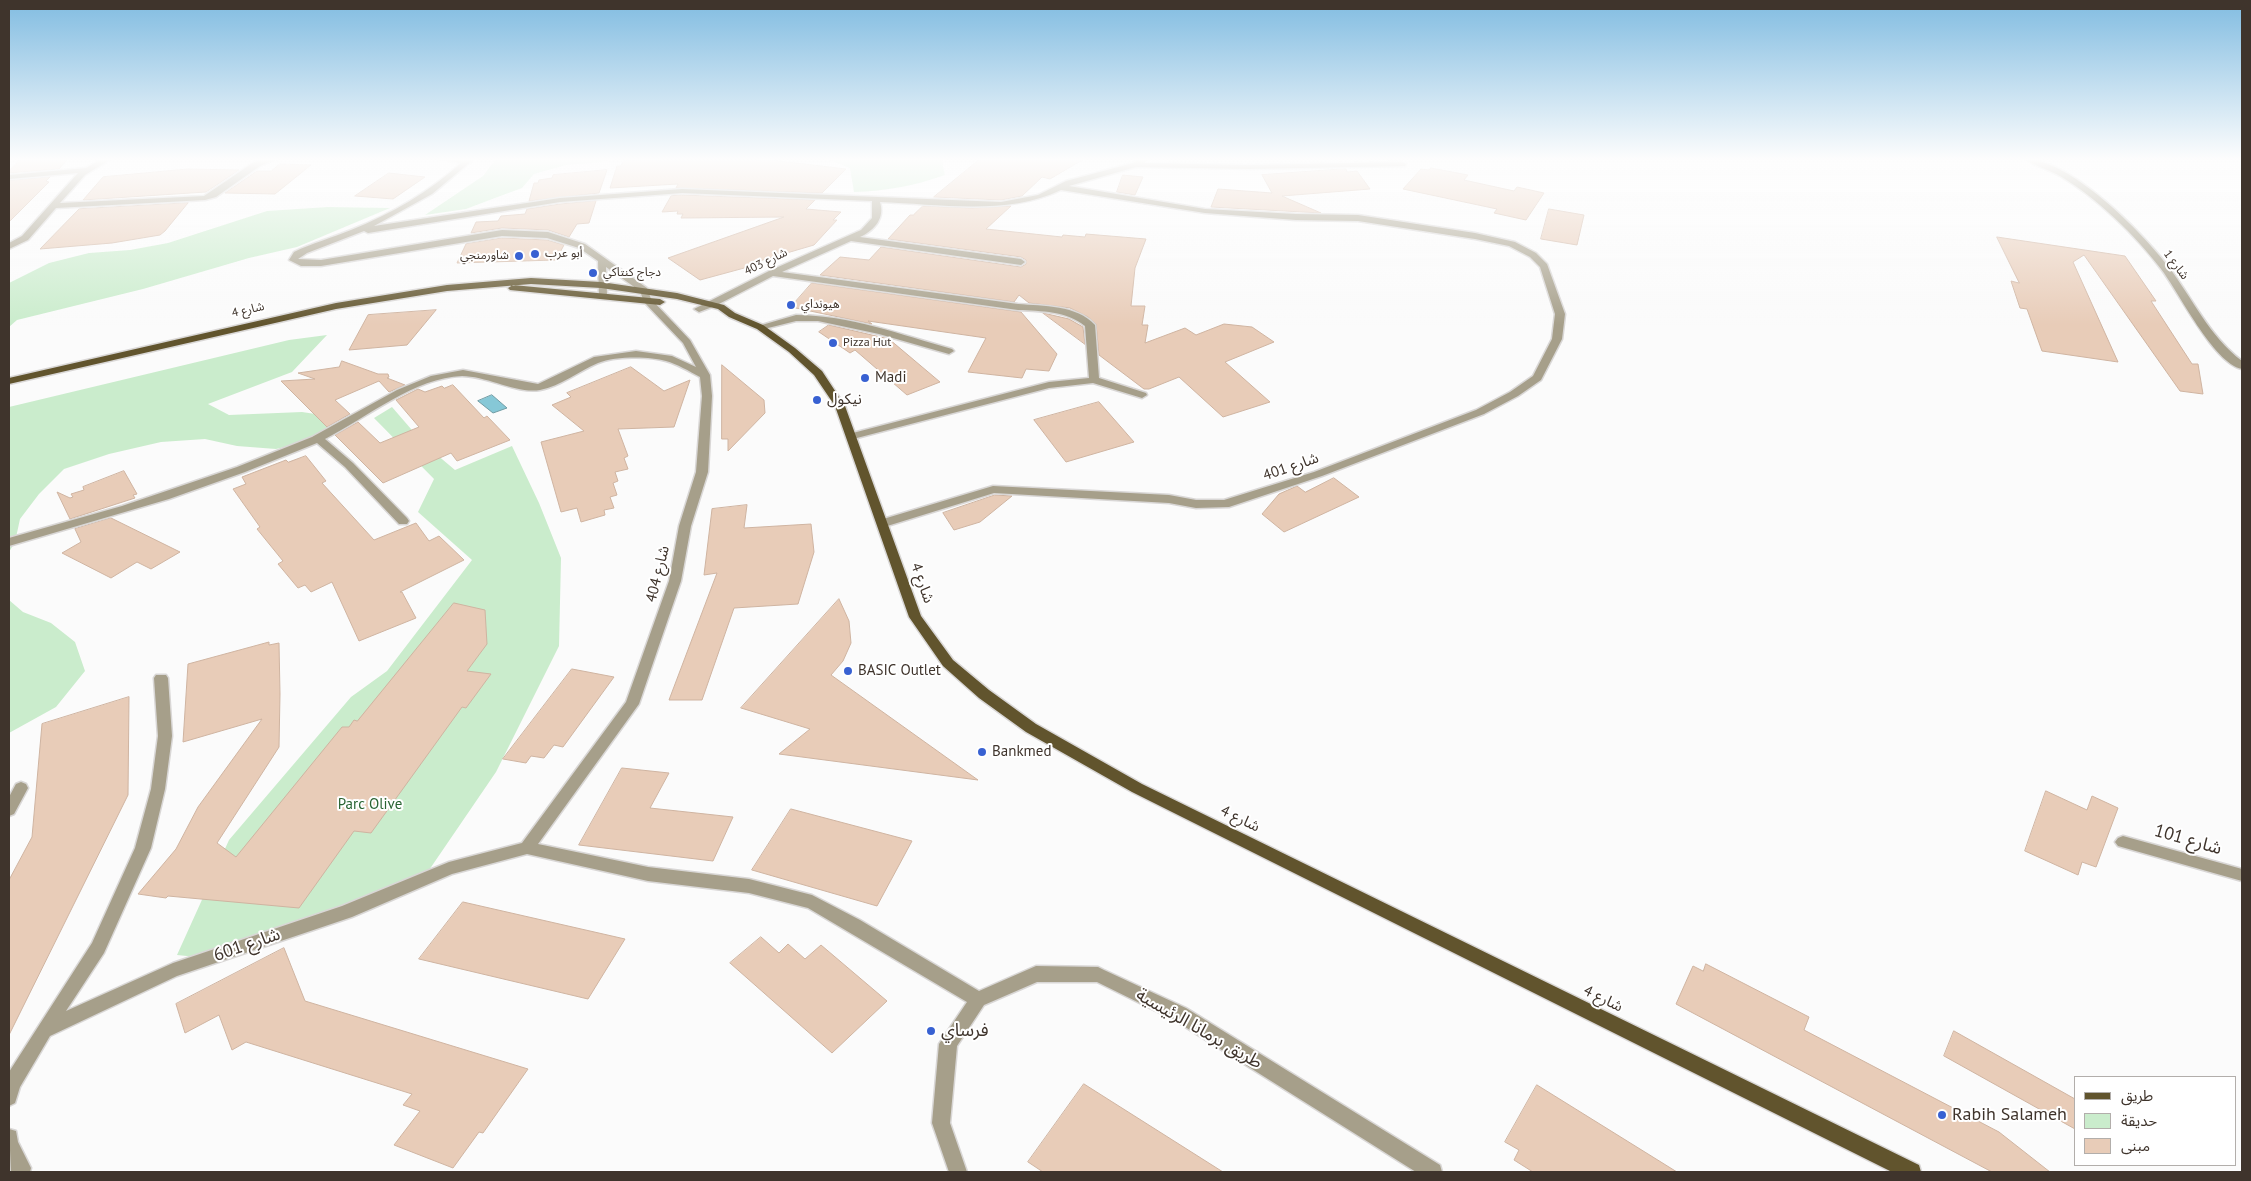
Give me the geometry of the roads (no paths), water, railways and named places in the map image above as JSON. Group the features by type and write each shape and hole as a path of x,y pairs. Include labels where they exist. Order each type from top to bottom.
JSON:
{"main road":[{"name":"شارع 4","path":"9,381 336,306 399,294 496,285 520,290 602,290 712,304 721,307 732,315 760,327 792,350 818,373 840,406 853,436 884,523 898,572 915,617 948,663 984,694 1031,728 1138,788 1912,1172"},
{"name":"شارع 4","path":"646,295 698,309 732,315"}],"street":[{"path":"9,246 25,238 44,214"},
{"path":"353,232 389,214"},
{"path":"353,232 463,214"},
{"name":"شارع 403","path":"698,309 712,304 847,238 864,232 872,226 878,214"},
{"name":"شارع 401","path":"884,523 994,490 1169,499 1196,504 1225,504 1318,474 1480,412 1514,394 1537,378 1557,339 1560,314 1544,266 1512,244 1475,236 1358,218 1252,214"},
{"name":"شارع 1","path":"2112,214 2168,271 2196,317 2225,351 2242,366"},
{"name":"شارع 404","path":"353,232 313,246 298,254 293,260 301,263 321,263 493,235 526,233 548,235 569,240 582,246 646,295 687,342 705,375 707,396 702,472 686,526 675,582 650,657 632,704 527,848"},
{"path":"847,238 1021,262"},
{"path":"602,261 602,290"},
{"path":"772,273 1018,307 1055,310 1071,315 1090,325 1094,380"},
{"path":"760,327 796,318 818,318 949,350"},
{"path":"9,542 176,494 318,438 360,414 432,379 454,374 473,374 538,387 548,384 598,359 636,354 668,358 705,375"},
{"path":"853,436 1049,385 1094,380 1142,395"},
{"path":"318,438 348,464 403,521"},
{"path":"9,1097 11,1085 44,1030 98,948 143,848 158,789 164,736 162,678"},
{"path":"9,810 21,788"},
{"name":"شارع 101","path":"2124,842 2242,876"},
{"path":"527,848 648,874 749,886 812,902 854,925 978,1000 948,1044 941,1123 958,1172"},
{"name":"شارع 601","path":"44,1030 173,970 346,912 449,868 527,848"},
{"name":"طريق برمانا الرئيسية","path":"978,1000 1036,974 1098,975 1180,1014 1433,1172"},
{"path":"9,1138 9,1144 22,1168 20,1172"}],"water":[{"path":"492,395 507,408 493,413 478,401"}],"place":[{"name":"أبو عرب","path":"535,254"},
{"name":"شاورمنجي","path":"519,256"},
{"name":"دجاج كنتاكي","path":"593,273"},
{"name":"هيونداي","path":"791,305"},
{"name":"Pizza Hut","path":"833,343"},
{"name":"Madi","path":"865,378"},
{"name":"نيكول","path":"817,400"},
{"name":"BASIC Outlet","path":"848,671"},
{"name":"Bankmed","path":"982,752"},
{"name":"فرساي","path":"931,1031"},
{"name":"Rabih Salameh","path":"1942,1115"}],"park label":[{"name":"Parc Olive","path":"370,805"}]}
